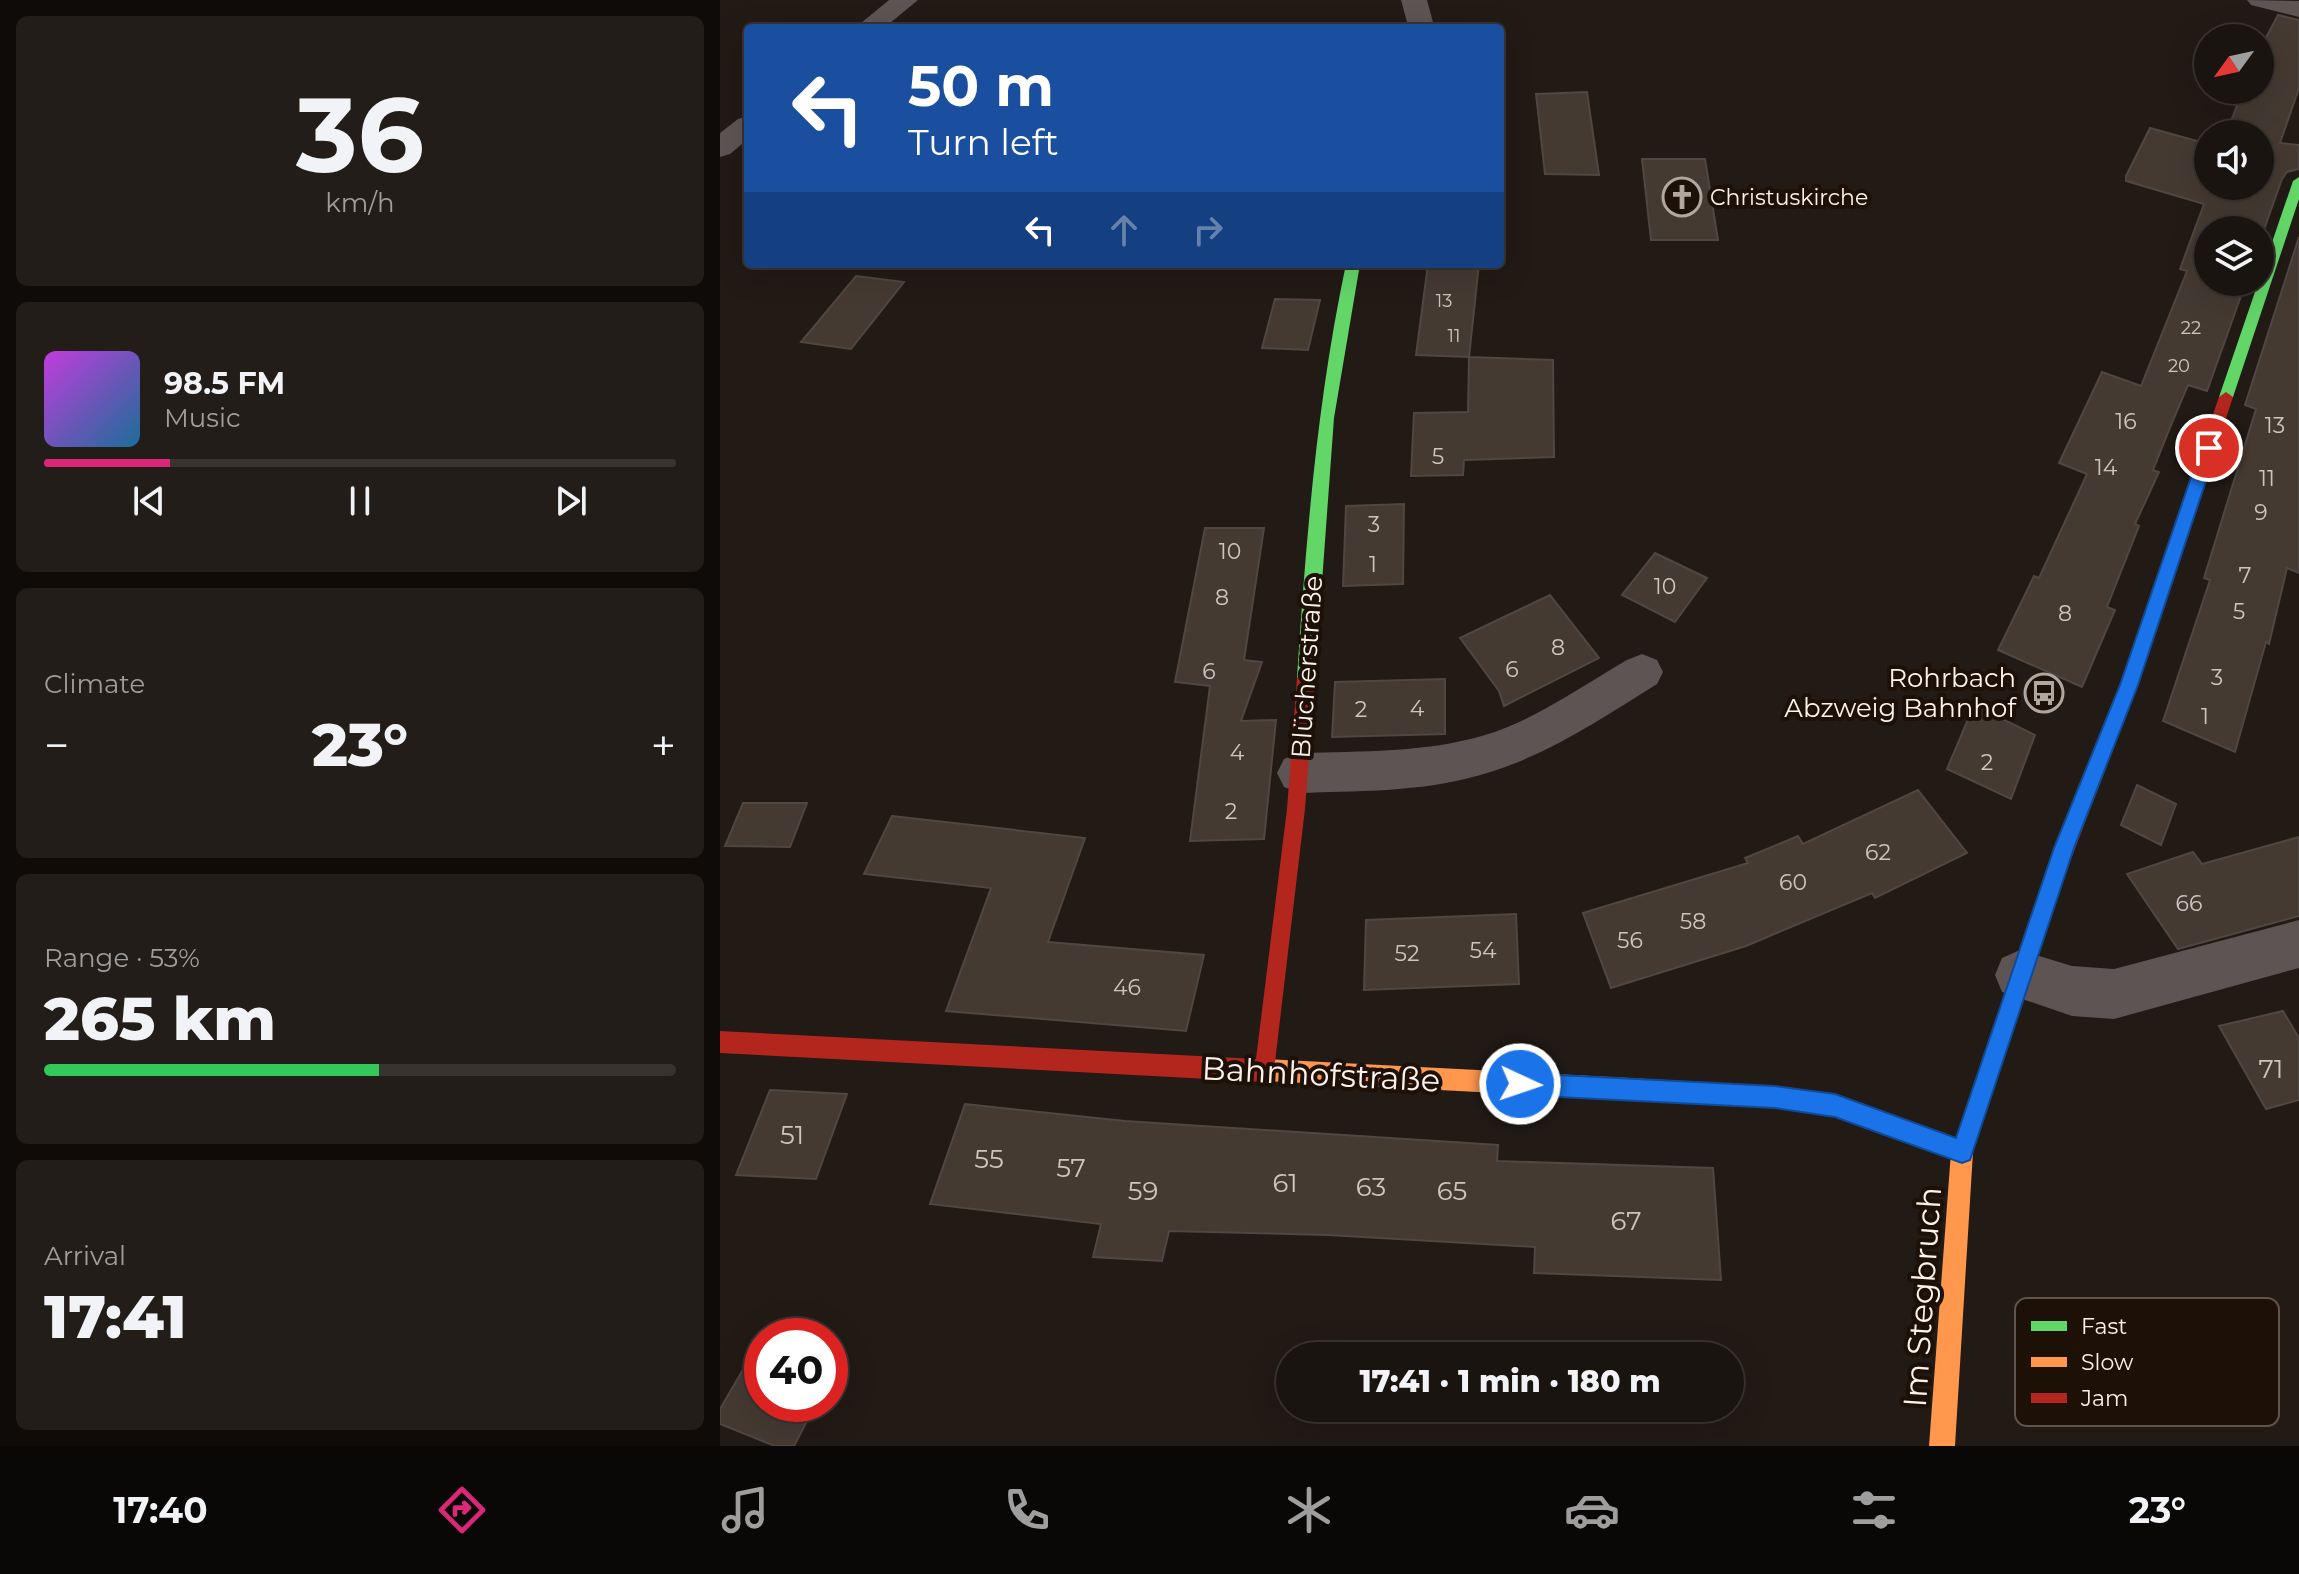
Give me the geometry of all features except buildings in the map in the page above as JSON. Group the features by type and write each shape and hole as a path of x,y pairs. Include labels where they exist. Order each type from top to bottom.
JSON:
{"street":[{"path":"873,24 905,0"},
{"path":"1414,0 1419,24"},
{"path":"2260,0 2299,9"},
{"path":"720,148 744,128"},
{"name":"Im Stegbruch","path":"1942,1446 1962,1152 2067,840 2129,685 2299,181"},
{"name":"Blücherstraße","path":"1265,1071 1300,773 1327,397 1339,319 1352,268"},
{"path":"1300,773 1432,766 1490,753 1558,722 1642,672"},
{"path":"2020,975 2072,991 2114,994 2299,944"},
{"name":"Bahnhofstraße","path":"720,1042 1775,1097 1835,1105 1962,1152"}],"traffic: fast":[{"path":"2226,397 2299,181"},
{"path":"1306,678 1326,418 1352,268"},
{"path":"1611,1088 1775,1097 1835,1105 1962,1152"}],"traffic: slow":[{"path":"1942,1446 1962,1152 2056,872"},
{"path":"1263,1070 1611,1088"}],"traffic: jam":[{"path":"2056,872 2129,685 2226,397"},
{"path":"1265,1071 1296,809 1306,678"},
{"path":"720,1042 1263,1070"}],"place":[{"name":"Christuskirche","path":"1682,197"},
{"name":"Rohrbach Abzweig Bahnhof","path":"2044,693"}],"route":[{"path":"1520,1084 1775,1097 1835,1105 1962,1152 2064,848 2129,685 2209,448"}]}
